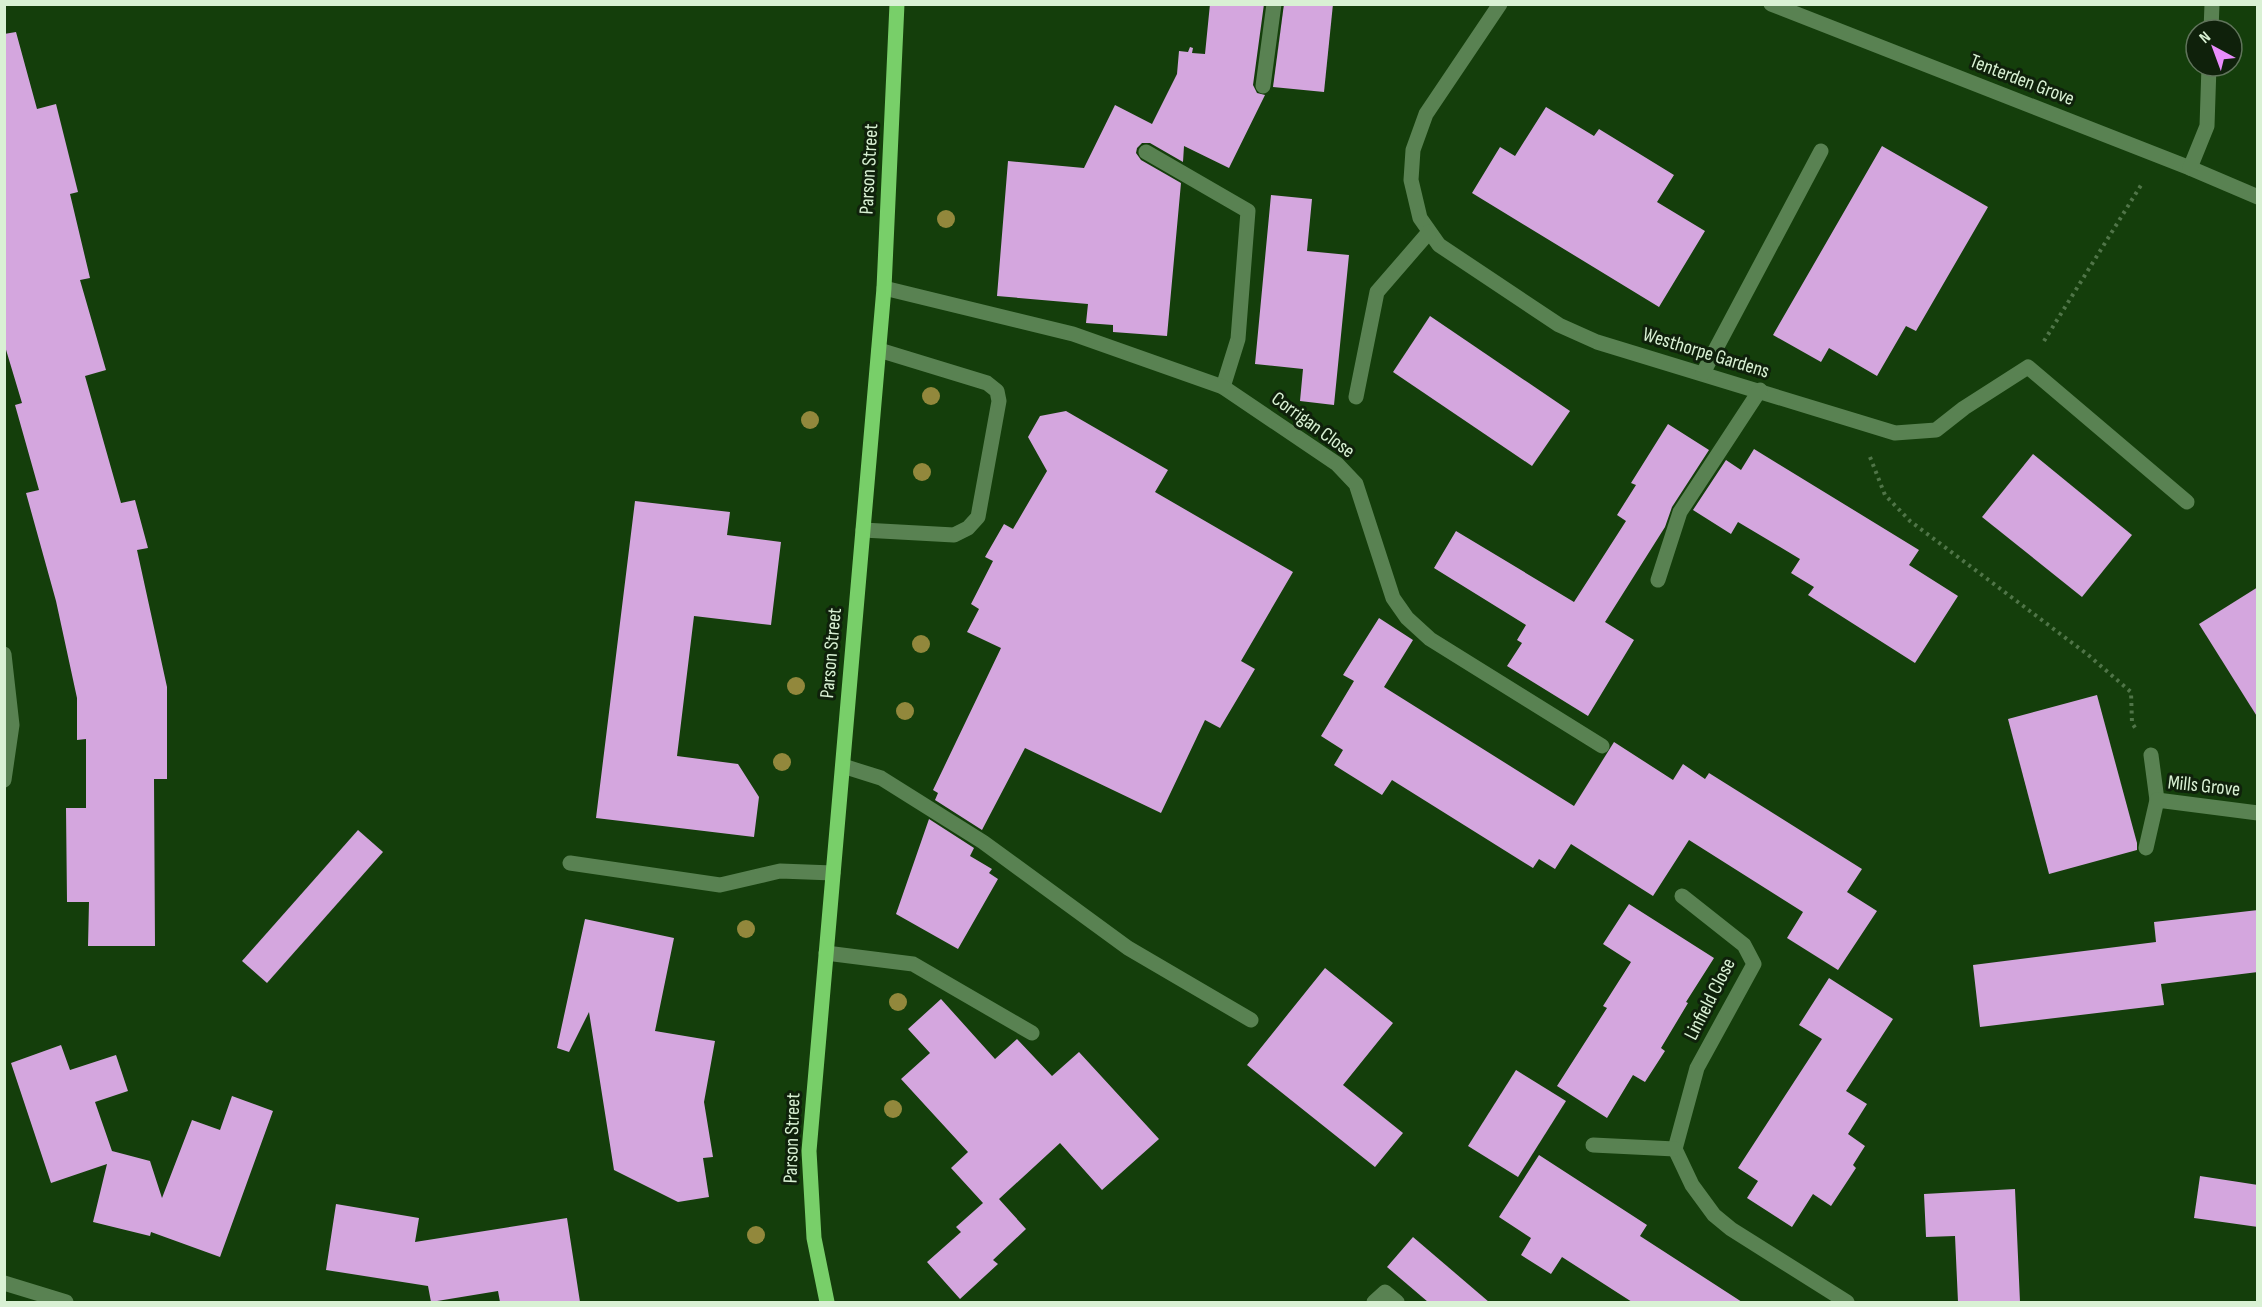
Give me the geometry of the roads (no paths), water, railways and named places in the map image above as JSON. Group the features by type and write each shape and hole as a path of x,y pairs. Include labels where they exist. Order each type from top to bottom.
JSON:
{"main road":[{"name":"Parson Street","path":"826,1302 814,1238 809,1151 884,288 897,4"}],"street":[{"path":"1263,86 1274,4"},
{"name":"Westhorpe Gardens","path":"1500,4 1426,114 1413,150 1411,180 1420,218 1439,245 1559,325 1597,342 1895,433 1936,430 1964,408 2028,367 2187,502"},
{"name":"Tenterden Grove","path":"1771,4 2258,196"},
{"path":"2190,168 2207,126 2209,78"},
{"path":"1703,373 1821,151"},
{"path":"1146,152 1248,211 1238,339 1223,387"},
{"path":"1356,397 1377,292 1429,231"},
{"name":"Corrigan Close","path":"884,288 1072,334 1223,387 1337,464 1356,484 1393,598 1407,618 1430,639 1602,746"},
{"path":"863,530 954,535 969,528 978,517 999,401 997,391 987,382 879,350"},
{"path":"1658,580 1680,512 1760,390"},
{"path":"4,654 12,725 4,780"},
{"path":"2151,755 2157,800"},
{"path":"843,766 881,778 982,842 1128,948 1251,1020"},
{"name":"Mills Grove","path":"2146,848 2157,800 2258,813"},
{"path":"570,863 720,885 780,871 833,873"},
{"name":"Linfield Close","path":"1675,1149 1697,1068 1754,964 1744,945 1682,896"},
{"path":"826,953 913,964 1032,1033"},
{"path":"1593,1145 1675,1149 1692,1185 1714,1215 1731,1229 1847,1302"},
{"path":"4,1282 66,1302"},
{"path":"1374,1302 1385,1292 1397,1302"}]}
